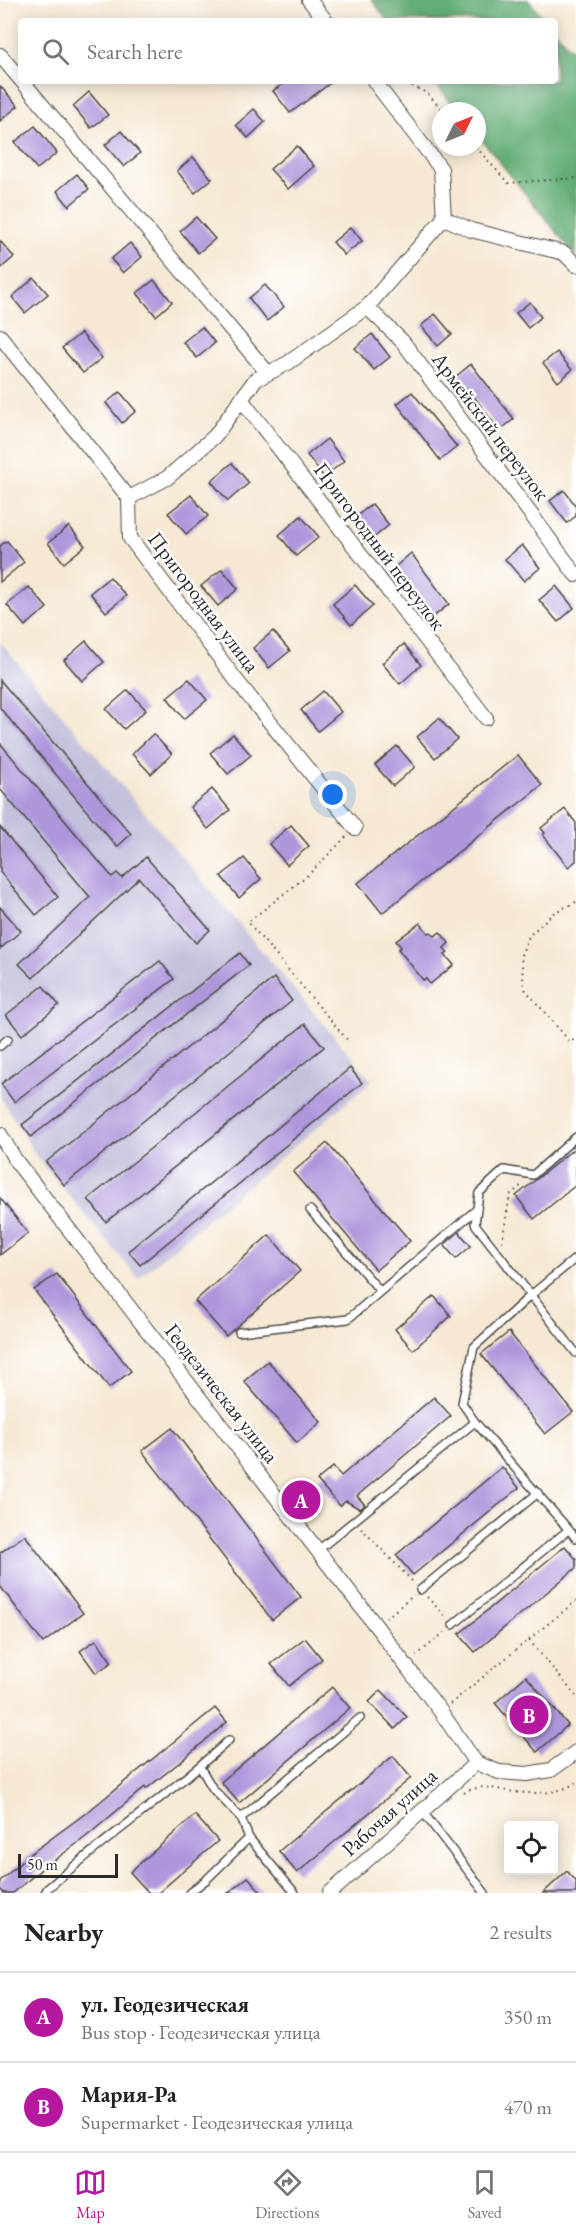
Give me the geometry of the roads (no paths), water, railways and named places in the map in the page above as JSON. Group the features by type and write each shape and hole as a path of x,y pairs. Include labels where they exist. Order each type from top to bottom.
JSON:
{"street":[{"path":"309,0 324,18"},
{"path":"0,55 18,76"},
{"path":"24,84 267,372"},
{"path":"0,336 129,498 167,478 215,436 255,380 288,363 367,307 444,218 441,169 376,84"},
{"path":"444,218 471,230 564,253 576,265"},
{"name":"Армейский переулок","path":"367,307 403,342 576,575"},
{"name":"Пригородный переулок","path":"241,399 486,718"},
{"name":"Пригородная улица","path":"129,498 130,538 236,680 355,828"},
{"name":"Геодезическая улица","path":"0,1134 16,1161 376,1626 476,1763"},
{"path":"476,1763 499,1772 527,1774 551,1770 576,1752"},
{"name":"Рабочая улица","path":"330,1893 476,1763"}],"lane":[{"path":"0,1046 8,1039"},
{"path":"576,1137 533,1175 504,1170 479,1193 475,1224 576,1353"},
{"path":"239,1332 348,1319 477,1209"},
{"path":"310,1210 380,1291"},
{"path":"576,1257 474,1347 462,1403 475,1422 576,1538"},
{"path":"317,1551 475,1422"},
{"path":"420,1590 538,1493"},
{"path":"453,1625 568,1530"},
{"path":"242,1818 360,1718"},
{"path":"45,1893 73,1866 200,1767 229,1740"},
{"path":"200,1767 213,1789 242,1818 249,1838 295,1893"},
{"path":"422,1811 485,1893"},
{"path":"189,1893 207,1879 249,1838"}],"place":[{"name":"ул. Геодезическая","path":"301,1500"},
{"name":"Мария-Ра","path":"529,1715"}]}
